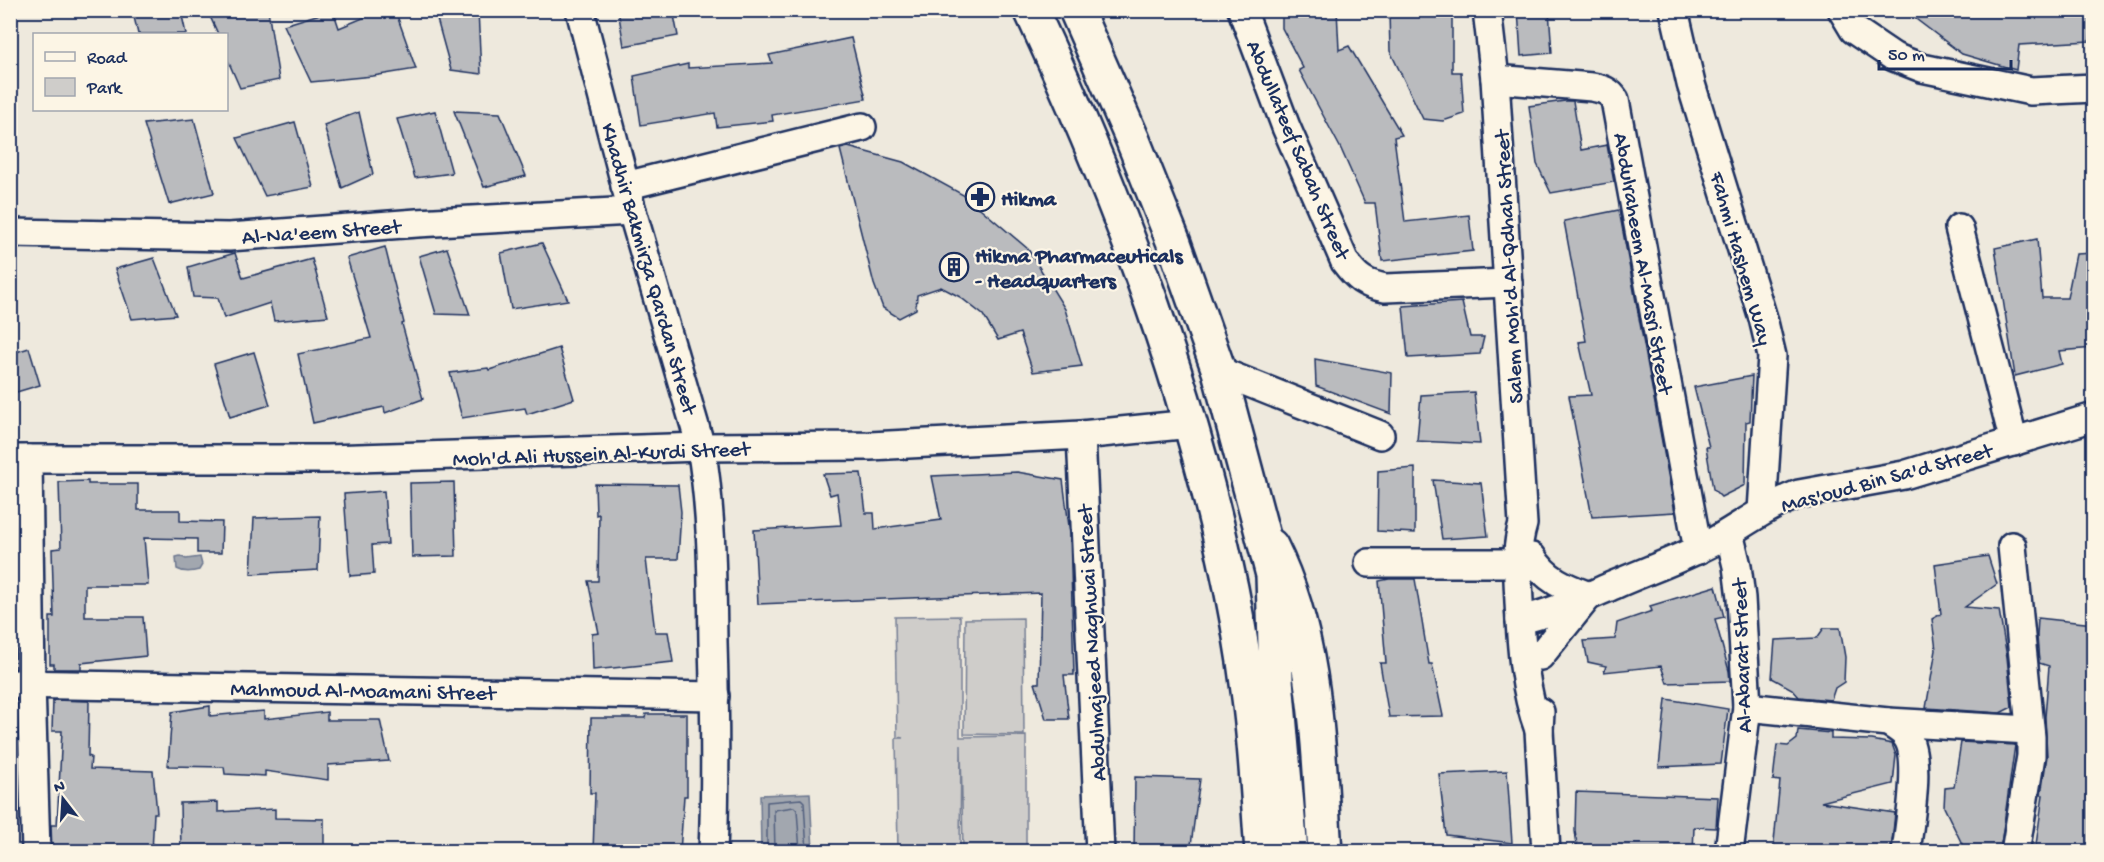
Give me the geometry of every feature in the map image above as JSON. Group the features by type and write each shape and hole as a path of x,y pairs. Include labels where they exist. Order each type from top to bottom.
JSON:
{"main road":[{"path":"1030,10 1077,112 1133,249 1191,424 1223,551 1249,699 1262,852"},
{"path":"1076,10 1132,138 1174,243 1219,371 1273,575 1276,680 1291,852"},
{"path":"1259,521 1293,595 1306,651 1316,707 1325,852"},
{"path":"1223,551 1226,607 1238,721 1246,852"}],"street":[{"name":"Khadhir Bakmirza Qardan Street","path":"580,10 628,198 701,447 711,519 715,696 713,852"},
{"name":"Abdullateef Sabah Street","path":"1242,10 1286,127 1344,262 1356,276 1370,285 1385,288 1508,282"},
{"name":"Salem Moh'd Al-Qdhah Street","path":"1487,10 1495,79 1523,524 1527,532 1525,560 1529,618 1528,689 1539,730"},
{"name":"Fahmi Hashem Way","path":"1674,10 1691,84 1764,318 1772,356 1762,511"},
{"path":"1842,10 1854,30 1894,57 1922,68 2031,91 2094,88"},
{"name":"Abdulraheem Al-Masri Street","path":"1495,79 1592,87 1611,93 1698,550"},
{"name":"Al-Na'eem Street","path":"10,233 229,237 417,223 628,198 862,127"},
{"path":"1959,228 2014,442"},
{"path":"1219,371 1380,435"},
{"name":"Mas'oud Bin Sa'd Street","path":"1529,618 1589,596 1698,550 1762,511 1799,494 1904,475 2094,417"},
{"name":"Moh'd Ali Hussein Al-Kurdi Street","path":"19,459 327,459 701,447 870,446 1081,435 1191,424"},
{"name":"Abdulmajeed Naghwai Street","path":"1081,435 1100,852"},
{"path":"19,459 21,684 36,852"},
{"name":"Al-Abarat Street","path":"1729,533 1737,566 1741,598 1747,707 1729,852"},
{"path":"2012,546 2031,756 2015,852"},
{"path":"1369,563 1525,560 1557,583 1589,596 1540,656"},
{"name":"Salem Moh'd Al-Qdhah Street","path":"1529,618 1540,656 1539,730 1546,852"},
{"name":"Mahmoud Al-Moamani Street","path":"21,684 715,696"},
{"path":"1747,707 1888,722 2029,730"},
{"path":"1888,722 1905,734 1912,751 1914,766 1906,852"}],"green space":[{"path":"960,616 960,737 1026,736 1026,851 963,851 961,745 960,851 898,851 896,738 903,738 897,737 895,617"},
{"path":"1023,618 1024,735 964,734 965,619"}],"water":[{"path":"176,557 186,559 200,557 202,565 196,571 188,572 177,569"},
{"path":"810,793 813,851 761,851 760,795"}],"building":[{"path":"232,10 268,10 279,80 240,88 228,61 228,33 218,33 209,14"},
{"path":"333,10 339,28 382,10 395,10 416,69 311,82 284,25"},
{"path":"478,10 481,74 451,70 435,12"},
{"path":"618,10 673,10 678,36 624,46"},
{"path":"1282,10 1337,10 1339,50 1349,46 1402,135 1394,137 1405,222 1469,215 1473,251 1382,261 1375,203 1365,203 1341,149 1299,70 1303,68 1282,28"},
{"path":"1518,10 1549,10 1552,53 1521,56"},
{"path":"1904,10 2093,10 2090,41 2019,45 2016,70 1962,54"},
{"path":"181,11 186,33 138,33 134,17"},
{"path":"1452,11 1452,72 1461,72 1464,114 1443,121 1423,119 1390,51 1389,12"},
{"path":"851,38 866,99 772,115 773,121 717,127 715,113 641,125 634,76 688,64 688,68 772,63 769,55"},
{"path":"1573,101 1581,150 1607,145 1614,182 1551,193 1537,164 1529,106"},
{"path":"435,111 452,173 415,178 397,119"},
{"path":"454,111 500,113 526,176 484,187"},
{"path":"359,112 373,174 342,188 324,125"},
{"path":"194,119 214,193 169,204 144,124"},
{"path":"295,122 313,187 265,196 237,138"},
{"name":"Hikma Pharmaceuticals - Headquarters","path":"848,147 903,162 967,197 1028,249 1065,309 1082,366 1033,372 1020,333 998,340 983,315 960,297 941,287 917,295 916,309 899,318 883,308 874,284 840,149"},
{"path":"1619,210 1675,512 1592,517 1569,396 1591,395 1579,342 1586,341 1564,221"},
{"path":"2037,239 2042,298 2067,298 2076,254 2094,253 2094,348 2059,351 2062,364 2015,376 1995,248"},
{"path":"542,243 568,300 511,309 501,253"},
{"path":"385,247 404,323 402,324 423,399 385,413 384,407 313,423 298,354 371,338 347,258"},
{"path":"447,248 470,315 436,314 419,256"},
{"path":"235,253 243,278 312,259 328,316 274,321 270,303 224,318 218,298 193,297 188,267"},
{"path":"154,258 176,315 132,319 115,269"},
{"path":"1462,302 1470,337 1484,337 1480,354 1408,358 1403,306"},
{"path":"29,348 40,385 10,394 10,354"},
{"path":"559,348 574,399 527,414 525,408 462,418 450,373 488,368 489,370"},
{"path":"254,352 270,405 230,417 214,364"},
{"path":"1315,359 1392,373 1391,414 1316,386"},
{"path":"1752,376 1750,421 1746,422 1745,485 1721,497 1713,489 1706,447 1709,447 1694,387"},
{"path":"1474,392 1480,444 1417,441 1421,395"},
{"path":"1415,468 1415,533 1377,531 1378,471"},
{"path":"1017,472 1063,480 1070,534 1074,675 1064,675 1069,719 1046,719 1035,683 1039,683 1041,593 758,604 754,530 841,525 837,493 830,495 823,474 861,473 866,513 874,513 875,529 941,520 932,476"},
{"path":"1433,480 1481,483 1488,536 1442,539"},
{"path":"88,481 88,484 138,484 138,510 180,510 180,521 222,522 221,553 197,553 197,539 144,538 148,585 85,585 85,617 143,617 146,656 81,663 81,669 54,669 54,664 50,664 50,617 54,617 52,549 61,548 59,482"},
{"path":"454,482 456,556 412,557 410,483"},
{"path":"595,484 678,485 681,512 678,559 646,559 655,632 668,632 673,662 593,670 592,634 599,633 588,581 598,581 599,514 596,515"},
{"path":"384,491 388,544 372,545 374,574 350,576 344,494"},
{"path":"320,516 318,570 251,574 254,518"},
{"path":"1988,556 1997,584 1965,607 1999,610 2012,707 2000,713 1926,708 1936,650 1932,619 1941,614 1935,564"},
{"path":"1415,579 1429,664 1432,664 1443,716 1389,717 1380,663 1386,663 1379,581"},
{"path":"1716,586 1724,617 1715,619 1730,681 1667,683 1661,666 1604,672 1606,666 1588,662 1584,641 1615,639 1617,623 1652,611 1650,606"},
{"path":"2038,618 2094,624 2094,852 2035,852 2047,756 2045,717 2049,666 2039,663"},
{"path":"1824,628 1840,628 1845,657 1844,682 1835,688 1831,700 1799,697 1792,689 1772,678 1775,640 1817,638"},
{"path":"1666,699 1728,709 1721,764 1659,767"},
{"path":"53,700 89,701 88,756 91,757 90,769 153,771 157,813 154,813 152,852 52,852 51,825 57,825 62,731 52,731"},
{"path":"210,706 210,716 264,711 264,719 327,712 327,720 380,720 389,761 328,765 328,780 265,771 265,776 225,774 224,767 168,766 172,712"},
{"path":"646,714 687,714 687,796 684,796 680,852 593,852 595,793 590,793 591,718 645,718"},
{"path":"1798,730 1831,733 1831,739 1872,740 1892,744 1896,755 1893,784 1821,802 1895,813 1891,852 1773,852 1780,781 1773,780 1777,745 1788,746 1797,739"},
{"path":"1961,742 2015,745 2000,852 1966,852 1944,807 1945,788 1954,787"},
{"path":"1507,771 1512,843 1446,835 1439,774"},
{"path":"1135,777 1200,779 1190,852 1134,852"},
{"path":"1576,792 1718,797 1716,828 1694,827 1693,852 1578,852 1575,831"},
{"path":"218,802 218,812 275,809 275,818 324,819 324,852 181,852 180,803"}],"place":[{"name":"Hikma","path":"980,197"},
{"name":"Hikma Pharmaceuticals - Headquarters","path":"954,267"}]}
